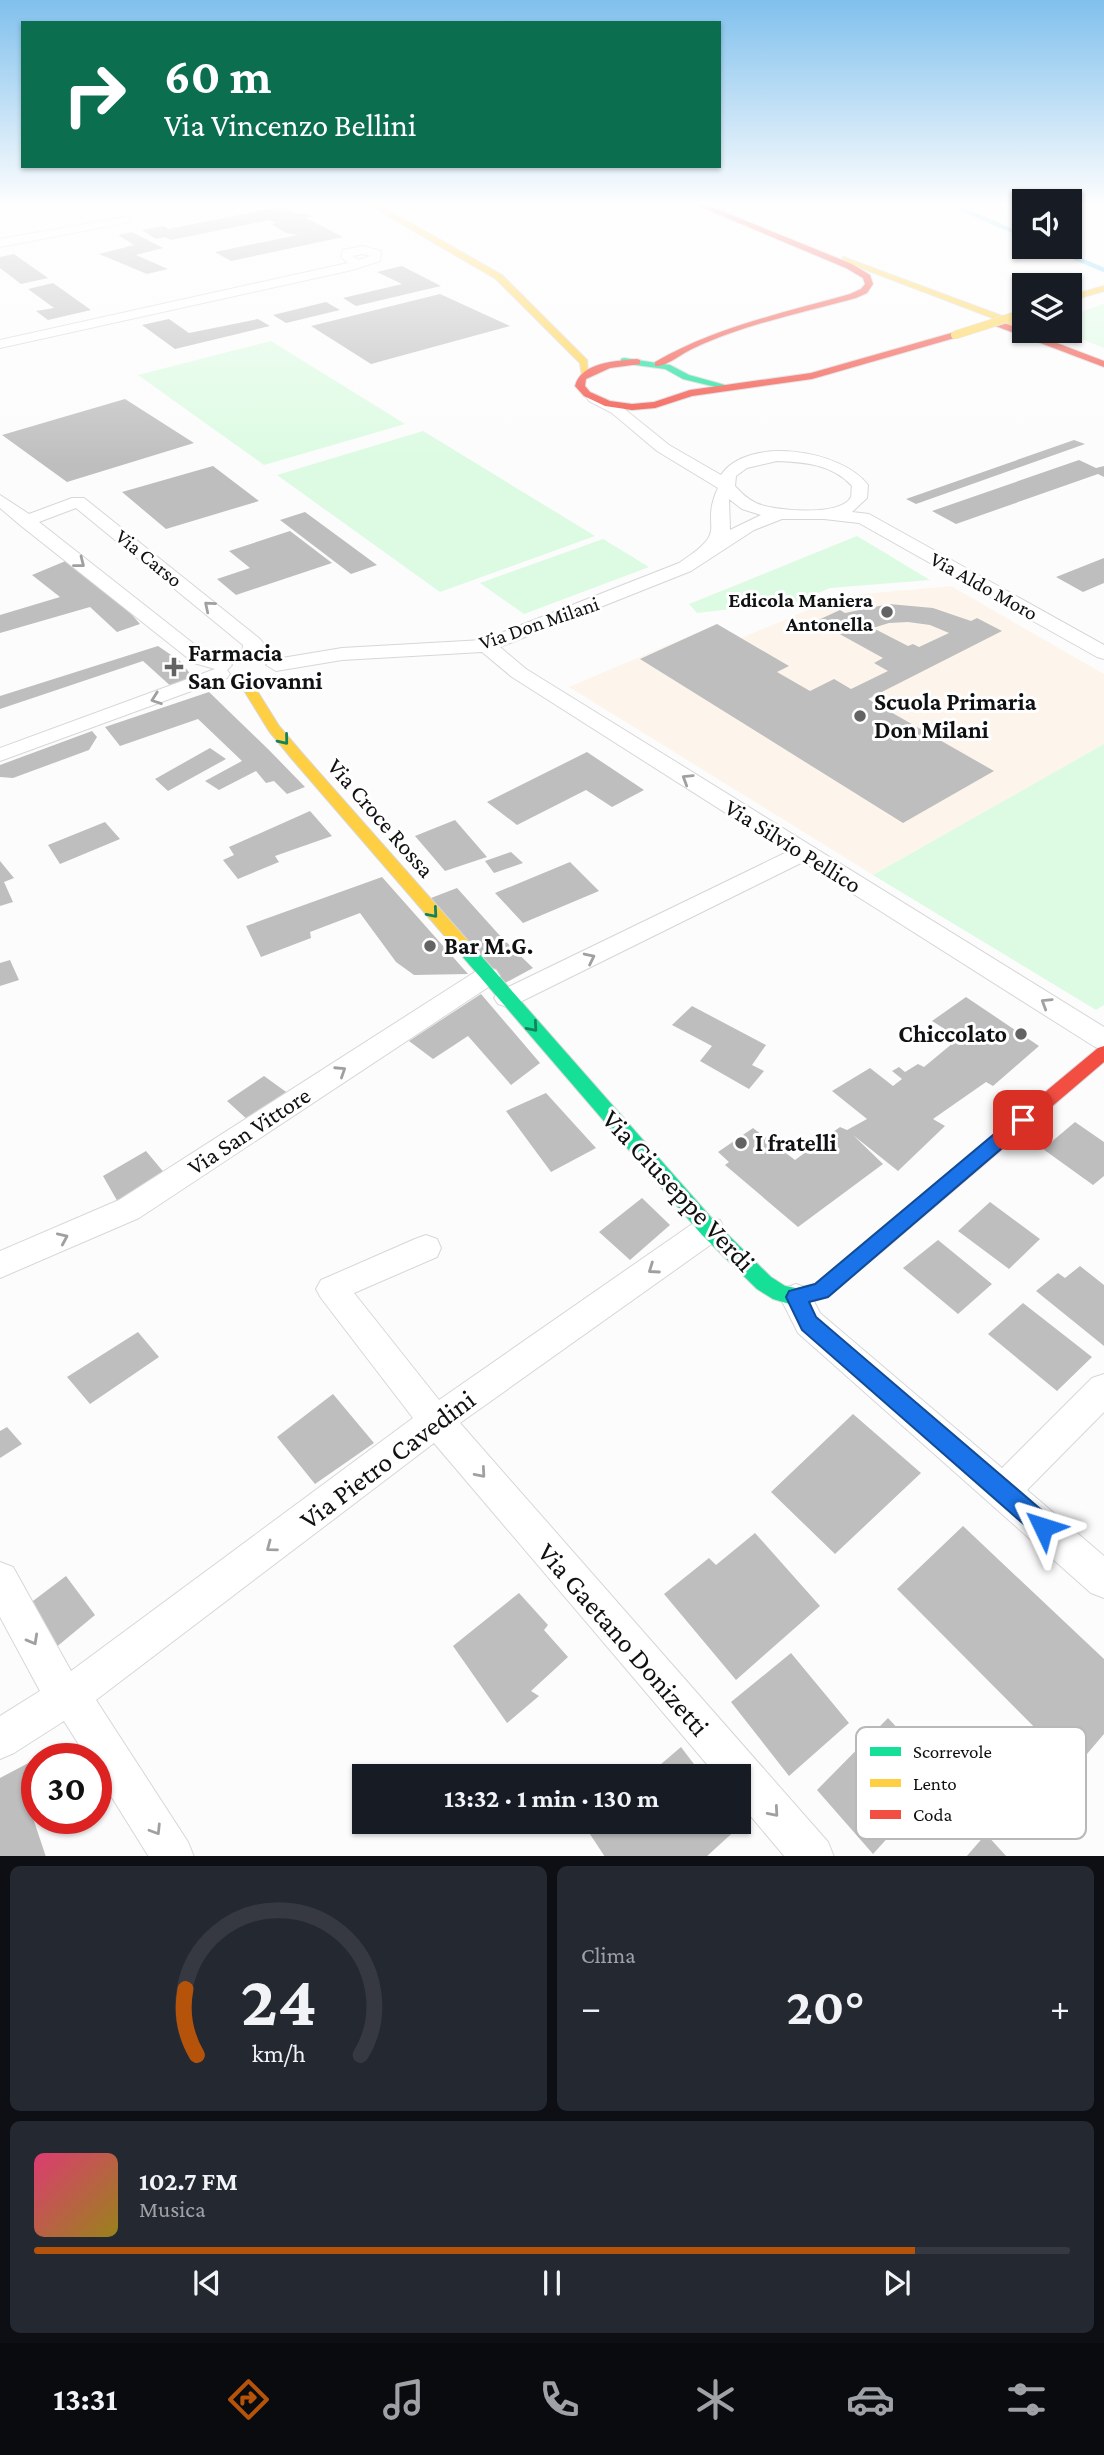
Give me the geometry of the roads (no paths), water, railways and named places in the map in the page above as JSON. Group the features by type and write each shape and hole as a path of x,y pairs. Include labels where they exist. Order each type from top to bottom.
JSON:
{"main road":[{"path":"512,291 583,362 586,374"},
{"path":"657,365 713,336 817,307 862,291"},
{"path":"927,291 1012,322"},
{"path":"817,307 886,296 941,302 1104,364"},
{"path":"944,297 1012,317"},
{"path":"572,351 602,359 657,365 683,380 750,387 837,370 1012,317"},
{"path":"1065,343 1104,358"},
{"path":"1082,343 1104,351"},
{"path":"637,362 607,365 586,374 580,386 594,398 622,405 655,405 674,400 683,380 676,361 684,349"},
{"name":"Via Croce Rossa","path":"246,684 279,734 487,976"},
{"name":"Via Giuseppe Verdi","path":"487,976 709,1229 764,1283 780,1293 796,1297"},
{"path":"796,1297 821,1291 1104,1052"}],"street":[{"path":"0,344 241,291"},
{"path":"594,398 628,419 663,448 727,487 733,496 744,504 779,514"},
{"path":"628,419 636,412 655,405"},
{"path":"663,448 701,460 746,463 769,458 795,457 836,466 854,477 860,485 859,510"},
{"path":"708,552 721,538 723,522 719,505 730,474 746,463"},
{"name":"Via Carso","path":"0,500 201,659 221,669 229,682 246,684"},
{"name":"Via Carso","path":"26,521 78,502 253,643 251,654"},
{"name":"Via Aldo Moro","path":"779,514 824,514 859,510 1104,653"},
{"name":"Via Don Milani","path":"276,665 342,654 486,646 685,567 748,526 779,514"},
{"name":"Via Silvio Pellico","path":"486,646 519,673 1104,1040"},
{"path":"0,755 221,669 234,657 251,654 268,657 276,665 275,670 264,680 246,684"},
{"path":"507,998 789,861 802,852"},
{"name":"Via San Vittore","path":"0,1265 129,1209 487,976"},
{"name":"Via Pietro Cavedini","path":"0,1739 106,1672 436,1421 709,1229"},
{"name":"Via Gaetano Donizetti","path":"426,1248 332,1289 436,1421 812,1856"},
{"path":"796,1297 809,1323 1104,1580"},
{"path":"1003,1491 1104,1389"},
{"path":"0,1580 60,1689 70,1694 172,1856"}],"place":[{"name":"Edicola Maniera Antonella","path":"887,612"},
{"name":"Farmacia San Giovanni","path":"174,667"},
{"name":"Scuola Primaria Don Milani","path":"860,716"},
{"name":"Bar M.G.","path":"430,946"},
{"name":"Chiccolato","path":"1021,1034"},
{"name":"I fratelli","path":"741,1143"}]}
